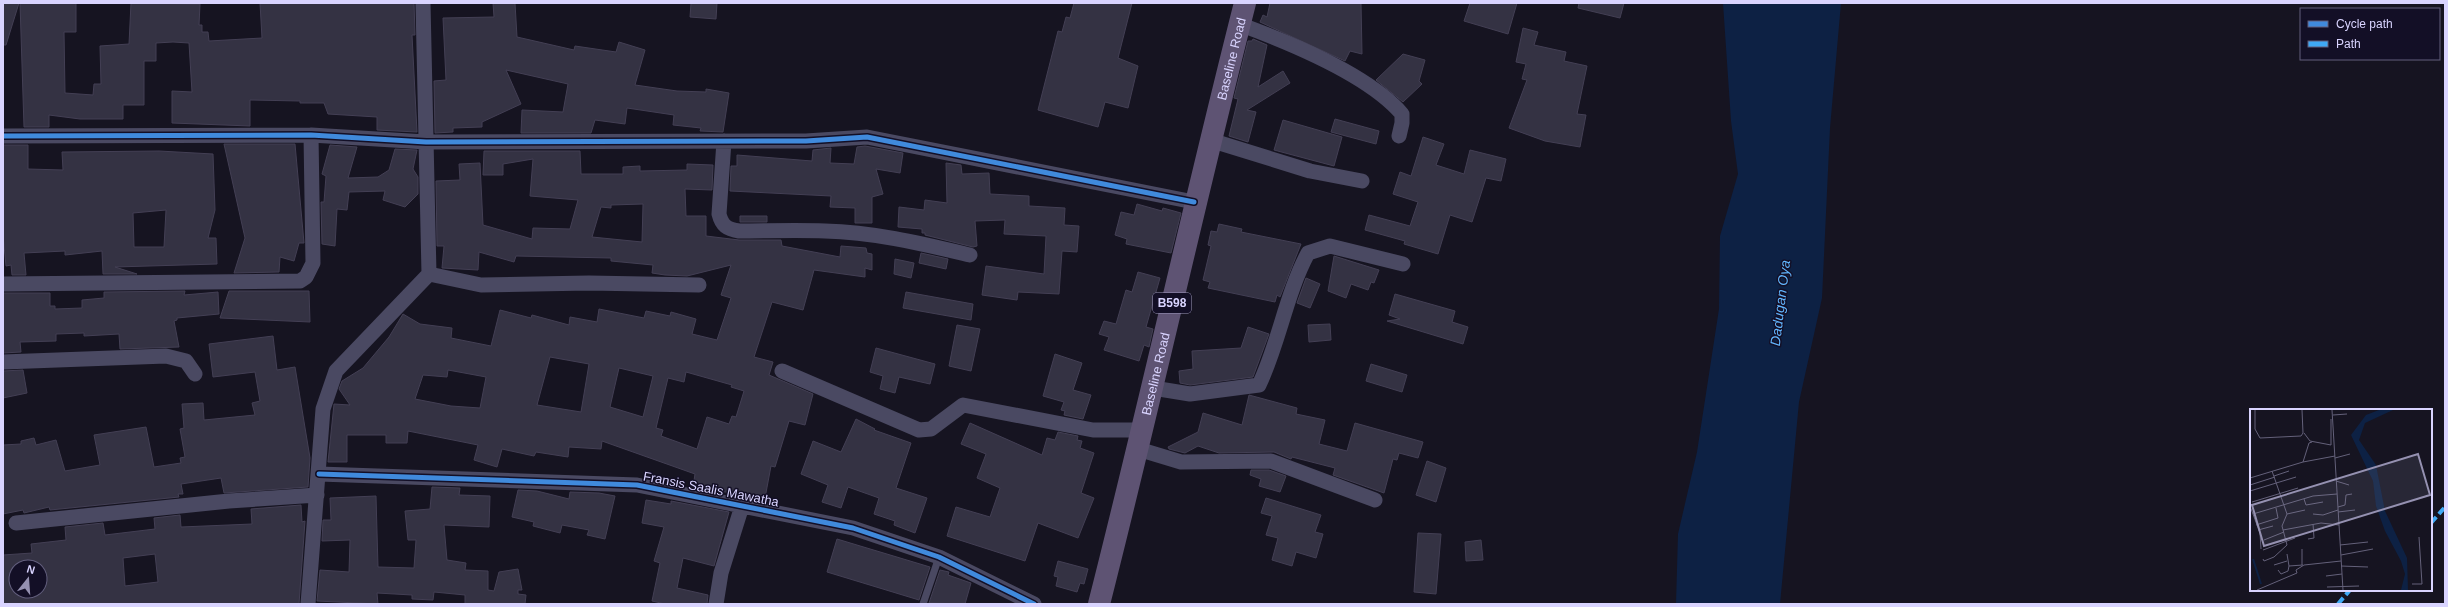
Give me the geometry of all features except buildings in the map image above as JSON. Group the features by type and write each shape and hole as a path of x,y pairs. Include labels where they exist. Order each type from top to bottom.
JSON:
{"main road":[{"name":"Baseline Road","path":"1099,604 1153,388 1194,202 1245,3"}],"street":[{"path":"308,604 323,409 336,371 429,274 423,3"},
{"path":"1239,24 1320,58 1384,97 1402,114 1402,123 1398,136"},
{"path":"3,136 311,136 426,142 724,142 806,141 866,137 1194,202"},
{"path":"3,284 300,281 306,277 313,263 311,136"},
{"path":"1210,140 1310,171 1362,181"},
{"path":"724,142 719,214 721,223 728,229 738,231 825,230 881,236 970,256"},
{"path":"1153,388 1190,394 1259,385 1272,357 1298,272 1308,253 1330,246 1403,264"},
{"path":"429,274 481,285 700,285"},
{"path":"3,362 166,356 186,361 196,374"},
{"path":"782,371 919,430 931,429 963,405 1140,440 1181,462 1271,461 1375,500"},
{"name":"Fransis Saalis Mawatha","path":"319,474 637,486 853,528 939,557 1034,604"},
{"path":"16,523 229,501 317,495"},
{"path":"716,604 721,574 742,506"}],"lane":[{"path":"923,604 939,557"}],"water":[{"name":"Dadugan Oya","path":"1723,3 1841,3 1830,128 1822,298 1799,402 1780,604 1676,604 1678,534 1697,452 1719,309 1720,236 1738,174 1731,121"}],"marked path":[{"path":"2432,522 2445,507"},
{"path":"2338,604 2349,591"}],"cycle path":[{"path":"3,136 311,135 426,142 806,141 867,137 1194,202"},
{"path":"319,474 637,485 853,528 939,557 1034,604"}]}
